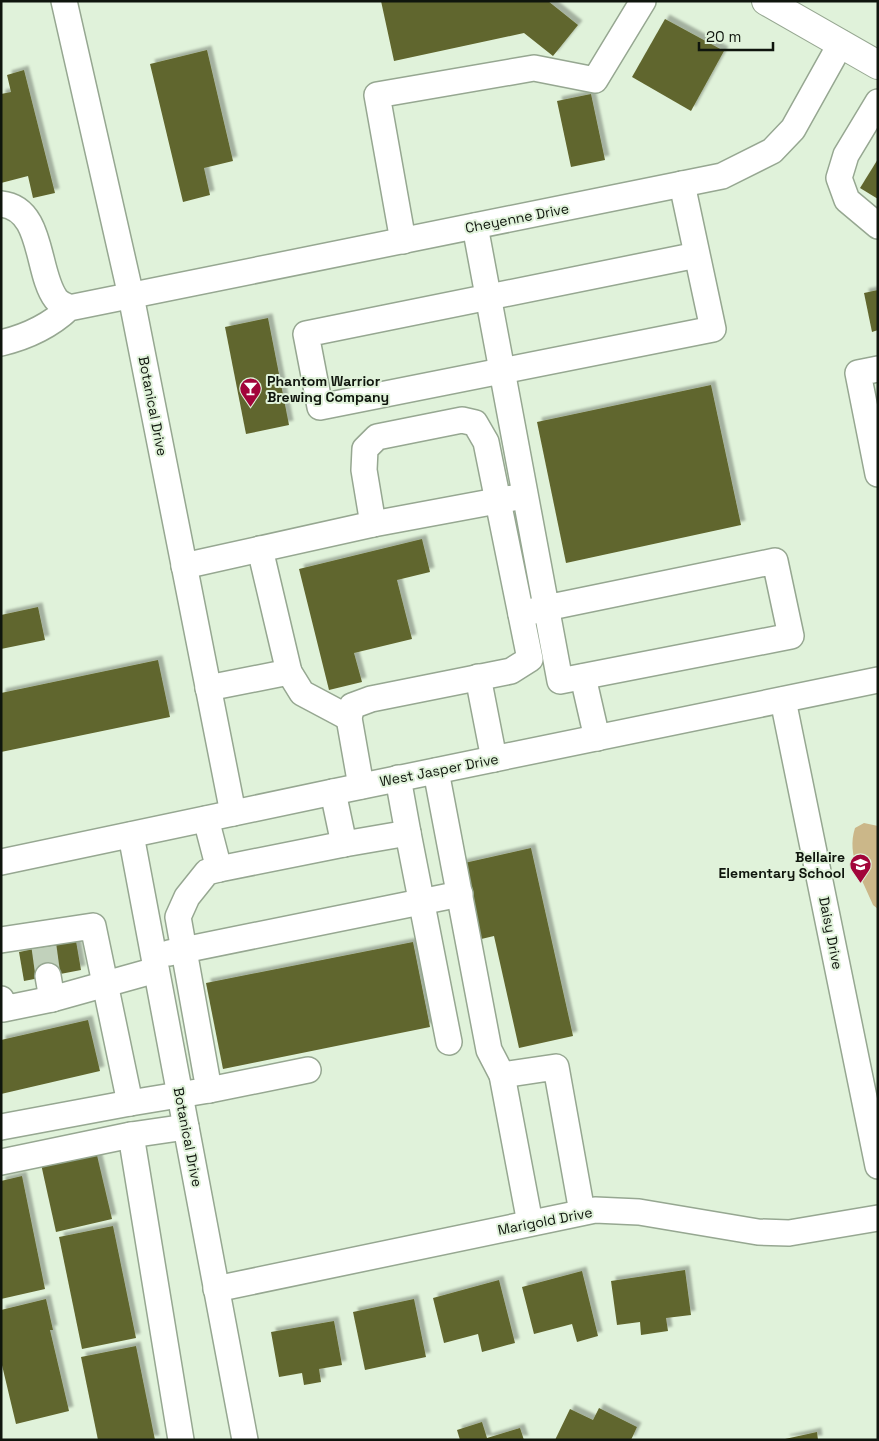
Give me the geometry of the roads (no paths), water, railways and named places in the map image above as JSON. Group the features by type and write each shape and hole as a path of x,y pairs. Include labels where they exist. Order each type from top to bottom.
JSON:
{"main road":[{"path":"766,1 878,65"}],"street":[{"name":"Botanical Drive","path":"64,1 131,296 233,813"},
{"path":"403,241 377,95 534,68 595,80 643,1"},
{"name":"Cheyenne Drive","path":"69,308 722,176 772,151 793,129 841,43"},
{"path":"878,102 846,155 839,178 847,200 878,226"},
{"path":"682,184 698,255 713,328 320,407 306,334 698,255"},
{"path":"1,204 11,205 27,218 37,242 45,278 57,300 69,308 56,321 14,340 1,343"},
{"path":"475,226 488,297 502,371 546,608 560,682 791,636 775,561 546,608 521,614"},
{"path":"878,369 858,373 878,474"},
{"path":"360,786 349,718 352,706 371,699 511,671 530,659 486,442 475,422 462,420 377,437 365,449 364,470 373,524"},
{"path":"184,566 373,524 525,495"},
{"path":"260,549 289,672 302,693 349,718"},
{"path":"208,688 289,672"},
{"path":"478,677 494,759"},
{"path":"583,677 598,738"},
{"name":"West Jasper Drive","path":"1,862 398,778 878,680"},
{"name":"Daisy Drive","path":"783,700 878,1166"},
{"path":"436,771 490,1050 502,1075 530,1223"},
{"path":"398,778 449,1042"},
{"path":"333,792 344,844"},
{"path":"206,819 219,869"},
{"path":"209,1090 178,917 187,898 207,872 408,833"},
{"name":"Botanical Drive","path":"131,835 245,1440"},
{"path":"1,999 3,1009 50,988 104,985 185,950 460,894"},
{"path":"1,940 43,940 93,926 130,1103"},
{"path":"502,1075 556,1067 582,1212"},
{"path":"1,1127 209,1090 308,1070"},
{"path":"1,1162 186,1127"},
{"path":"131,1136 180,1440"},
{"name":"Marigold Drive","path":"216,1288 594,1210 639,1212 765,1232 788,1232 878,1218"}],"tunnel":[{"path":"44,947 48,976"}],"place":[{"name":"Phantom Warrior Brewing Company","path":"251,408"},
{"name":"Bellaire Elementary School","path":"861,884"}]}
